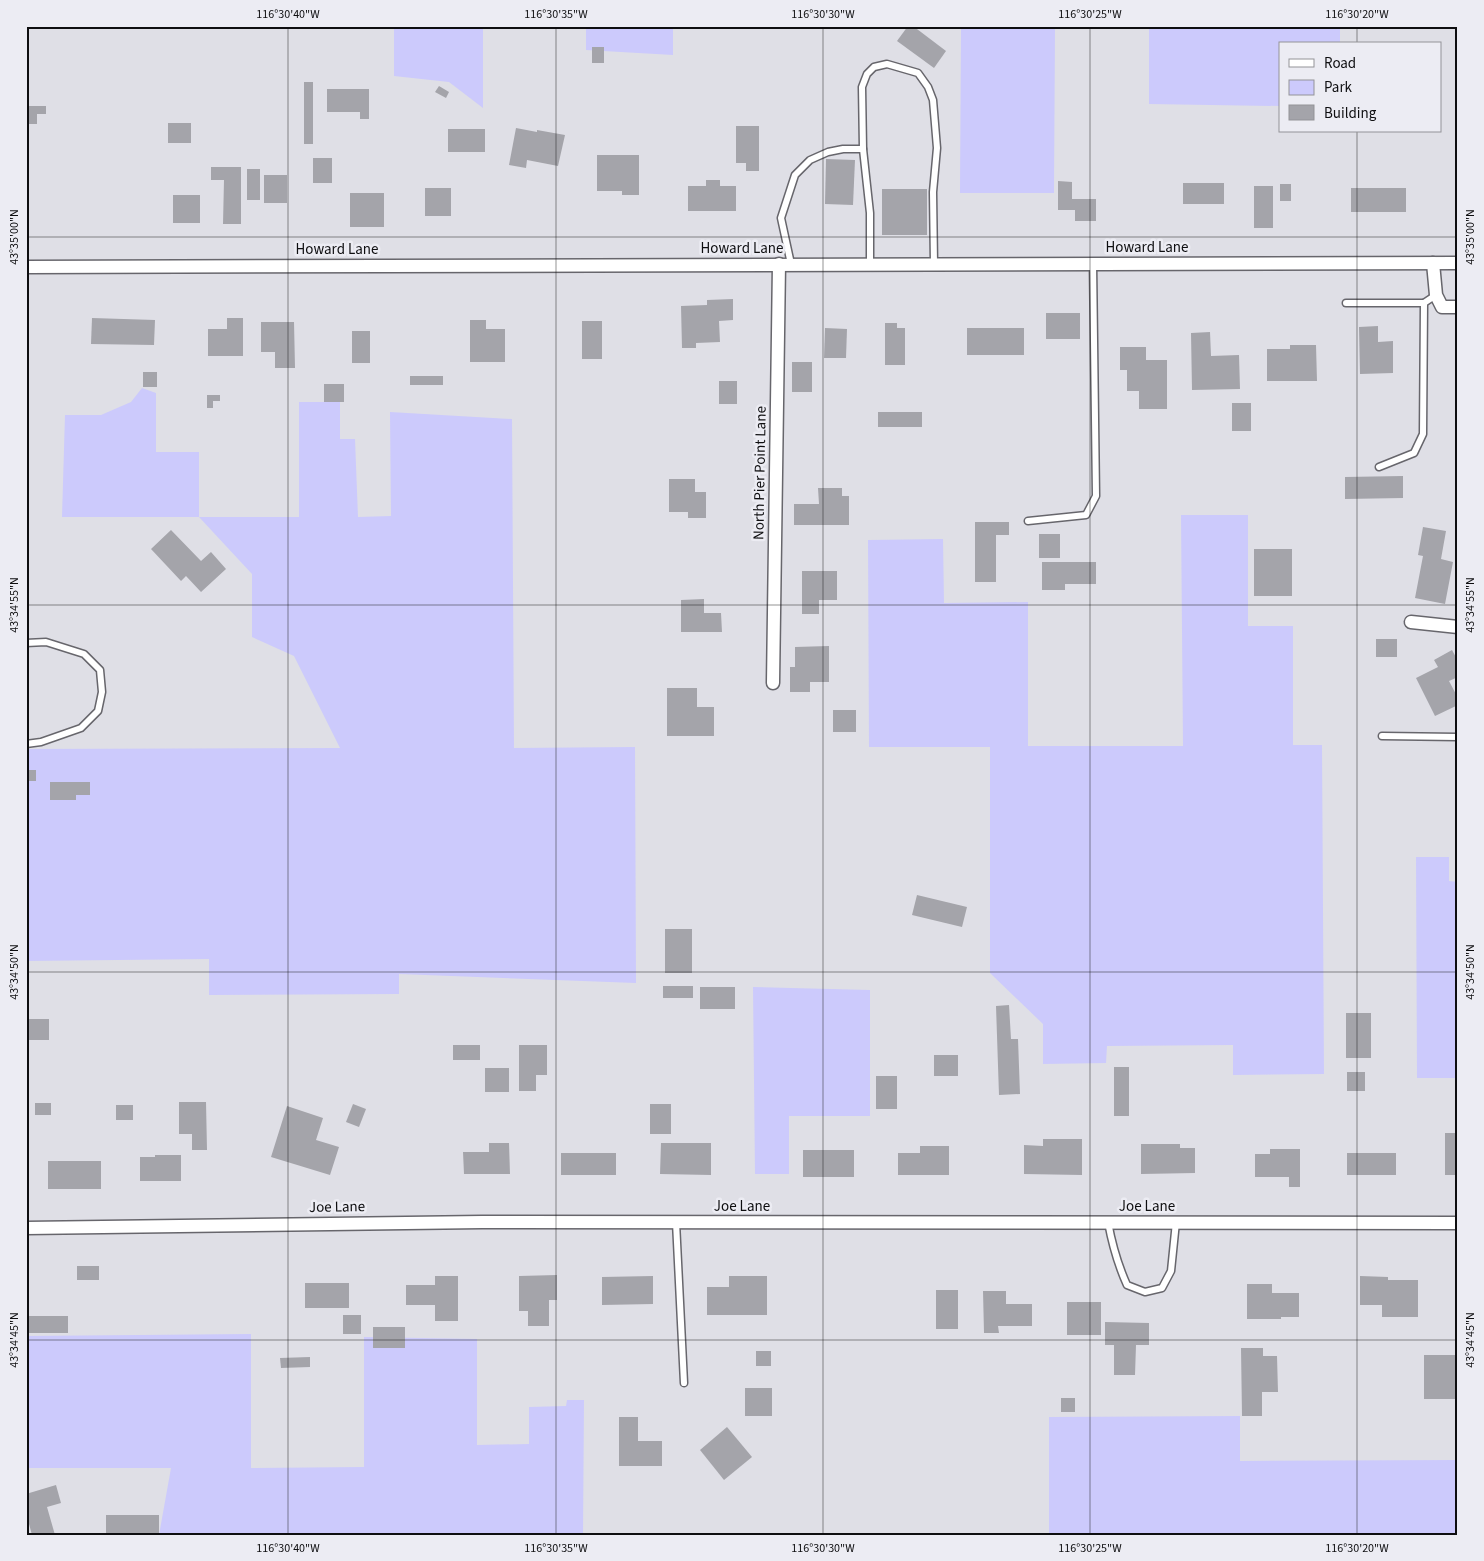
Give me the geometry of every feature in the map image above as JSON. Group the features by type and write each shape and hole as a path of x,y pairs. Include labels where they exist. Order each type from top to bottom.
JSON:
{"street":[{"name":"Howard Lane","path":"26,267 1458,262"},
{"path":"1432,263 1436,295 1442,307 1458,307"},
{"name":"North Pier Point Lane","path":"773,683 785,264"},
{"path":"1411,622 1458,627"},
{"name":"Joe Lane","path":"26,1228 482,1222 1458,1223"}],"lane":[{"path":"870,264 870,213 863,149 862,87 867,74 874,67 887,64 918,73 928,87 933,100 937,148 934,192 934,264"},
{"path":"785,264 781,218 795,175 810,160 828,152 843,149 863,149"},
{"path":"1028,521 1086,515 1096,496 1093,263"},
{"path":"1346,303 1424,303 1436,295"},
{"path":"1380,468 1414,453 1422,434 1424,303"},
{"path":"26,643 46,642 84,654 100,670 102,692 98,711 81,728 41,742 26,744"},
{"path":"1382,736 1458,737"},
{"path":"676,1222 684,1383"},
{"path":"1108,1222 1121,1273 1127,1285 1144,1292 1162,1288 1171,1271 1176,1222"}],"green space":[{"path":"394,26 483,26 483,108 449,82 394,76"},
{"path":"586,26 673,26 673,55 586,50"},
{"path":"961,26 1055,26 1054,193 960,193"},
{"path":"1149,26 1340,26 1340,42 1279,42 1279,106 1149,104"},
{"path":"142,388 156,393 156,452 199,452 199,517 62,517 65,415 101,415 131,402"},
{"path":"299,402 340,402 340,439 355,439 358,517 391,516 390,412 512,419 514,748 635,747 636,983 399,974 399,994 209,995 209,959 26,961 26,749 340,748 294,656 252,637 252,574 199,517 299,517"},
{"path":"1181,515 1248,515 1248,626 1293,626 1293,745 1322,745 1324,1074 1233,1075 1233,1045 1107,1046 1106,1063 1043,1064 1043,1024 990,973 990,747 869,747 868,540 943,539 944,603 1028,602 1028,746 1183,746"},
{"path":"1416,857 1449,857 1449,881 1458,882 1458,1078 1417,1078"},
{"path":"753,987 870,990 870,1116 789,1116 789,1174 755,1174"},
{"path":"251,1334 251,1468 364,1467 364,1337 477,1339 477,1445 529,1444 529,1407 566,1406 567,1400 584,1400 583,1535 159,1535 171,1468 26,1468 26,1336"},
{"path":"1240,1416 1240,1461 1458,1460 1458,1535 1049,1535 1049,1417"}],"building":[{"path":"908,26 913,26 946,51 934,68 897,41"},
{"path":"592,47 604,47 604,63 592,63"},
{"path":"304,82 313,82 313,144 304,144"},
{"path":"439,86 449,92 446,98 435,92"},
{"path":"327,89 369,89 369,119 360,119 360,112 327,112"},
{"path":"26,106 46,106 46,114 37,114 37,124 26,124"},
{"path":"168,123 191,123 191,143 168,143"},
{"path":"736,126 759,126 759,171 746,171 746,163 736,163"},
{"path":"516,128 565,135 558,166 527,160 526,168 509,165"},
{"path":"448,129 485,129 485,152 448,152"},
{"path":"597,155 639,155 639,195 622,195 622,191 597,191"},
{"path":"313,158 332,158 332,183 313,183"},
{"path":"826,159 855,160 853,205 825,204"},
{"path":"211,167 241,167 241,224 223,224 224,180 211,180"},
{"path":"247,169 260,169 260,200 247,200"},
{"path":"264,175 287,175 287,203 264,203"},
{"path":"706,180 720,180 720,186 736,186 736,211 688,211 688,186 706,186"},
{"path":"1058,181 1072,182 1072,199 1096,199 1096,221 1075,221 1075,210 1058,210"},
{"path":"1183,183 1224,183 1224,204 1183,204"},
{"path":"1280,184 1291,184 1291,201 1280,201"},
{"path":"1254,186 1273,186 1273,228 1254,228"},
{"path":"425,188 451,188 451,216 425,216"},
{"path":"1351,188 1406,188 1406,212 1351,212"},
{"path":"882,189 927,189 927,235 882,235"},
{"path":"350,193 384,193 384,227 350,227"},
{"path":"173,195 200,195 200,223 173,223"},
{"path":"733,299 733,320 719,321 720,342 696,343 696,348 682,348 681,306 707,305 707,300"},
{"path":"1046,313 1080,313 1080,339 1046,339"},
{"path":"92,318 155,320 154,345 91,344"},
{"path":"227,318 243,318 243,356 208,356 208,329 227,329"},
{"path":"470,320 486,320 486,329 505,329 505,362 470,362"},
{"path":"582,321 602,321 602,359 582,359"},
{"path":"261,322 294,322 295,368 275,368 275,352 261,352"},
{"path":"885,323 897,323 897,328 905,328 905,365 885,365"},
{"path":"1378,326 1378,342 1393,341 1393,373 1360,374 1359,327"},
{"path":"825,328 847,329 846,358 824,358"},
{"path":"967,328 1024,328 1024,355 967,355"},
{"path":"352,331 370,331 370,363 352,363"},
{"path":"1210,332 1211,356 1239,355 1240,389 1192,390 1191,333"},
{"path":"1290,345 1316,345 1317,381 1267,381 1267,349 1290,349"},
{"path":"1120,347 1146,347 1146,360 1167,360 1167,409 1139,409 1139,391 1127,391 1127,370 1120,370"},
{"path":"792,362 812,362 812,392 792,392"},
{"path":"143,372 157,372 157,387 143,387"},
{"path":"410,376 443,376 443,385 410,385"},
{"path":"719,381 737,381 737,404 719,404"},
{"path":"324,384 344,384 344,402 324,402"},
{"path":"207,395 220,395 220,401 213,401 213,408 207,408"},
{"path":"1232,403 1251,403 1251,431 1232,431"},
{"path":"878,412 922,412 922,427 878,427"},
{"path":"1403,476 1403,498 1345,499 1345,477"},
{"path":"669,479 695,479 695,492 706,492 706,518 688,518 688,512 669,512"},
{"path":"818,488 842,488 842,496 849,496 849,525 794,525 794,504 819,504"},
{"path":"975,522 1009,522 1009,535 996,535 996,582 975,582"},
{"path":"1423,527 1446,531 1441,559 1453,562 1445,604 1415,598 1423,556 1418,555"},
{"path":"171,530 201,561 211,552 226,569 201,592 186,576 181,581 151,549"},
{"path":"1039,534 1060,534 1060,558 1039,558"},
{"path":"1254,549 1292,549 1292,596 1254,596"},
{"path":"1042,562 1096,562 1096,584 1065,584 1065,590 1042,590"},
{"path":"802,571 837,571 837,600 819,600 819,614 802,614"},
{"path":"704,599 704,613 721,613 722,632 681,632 681,600"},
{"path":"1376,639 1397,639 1397,657 1376,657"},
{"path":"829,646 829,682 810,682 810,692 790,692 790,667 795,667 795,647"},
{"path":"1452,650 1458,661 1458,677 1449,681 1458,698 1458,705 1435,716 1416,678 1438,667 1434,660"},
{"path":"667,688 697,688 697,707 714,707 714,736 667,736"},
{"path":"833,710 856,710 856,732 833,732"},
{"path":"26,770 36,770 36,781 26,781"},
{"path":"50,782 90,782 90,795 76,795 76,800 50,800"},
{"path":"917,895 967,907 962,927 912,915"},
{"path":"665,929 692,929 692,973 665,973"},
{"path":"663,986 693,986 693,998 663,998"},
{"path":"700,987 735,987 735,1009 700,1009"},
{"path":"1009,1005 1011,1039 1018,1039 1020,1094 999,1095 996,1006"},
{"path":"1346,1013 1371,1013 1371,1058 1346,1058"},
{"path":"26,1019 49,1019 49,1040 26,1040"},
{"path":"453,1045 480,1045 480,1060 453,1060"},
{"path":"519,1045 547,1045 547,1075 536,1075 536,1091 519,1091"},
{"path":"934,1055 958,1055 958,1076 934,1076"},
{"path":"1114,1067 1129,1067 1129,1116 1114,1116"},
{"path":"485,1068 509,1068 509,1092 485,1092"},
{"path":"1347,1072 1365,1072 1365,1091 1347,1091"},
{"path":"876,1076 897,1076 897,1109 876,1109"},
{"path":"179,1102 206,1102 207,1150 192,1150 192,1134 179,1134"},
{"path":"35,1103 51,1103 51,1115 35,1115"},
{"path":"353,1104 366,1109 359,1127 346,1122"},
{"path":"650,1104 671,1104 671,1134 650,1134"},
{"path":"116,1105 133,1105 133,1120 116,1120"},
{"path":"287,1106 323,1118 316,1140 339,1147 330,1175 271,1157"},
{"path":"1445,1133 1458,1133 1458,1175 1445,1175"},
{"path":"1043,1139 1082,1139 1082,1175 1024,1174 1024,1145 1043,1146"},
{"path":"489,1143 509,1143 510,1174 464,1174 463,1152 489,1152"},
{"path":"661,1143 711,1143 711,1175 660,1174"},
{"path":"1141,1144 1180,1144 1180,1148 1195,1148 1195,1173 1141,1174"},
{"path":"920,1146 949,1146 949,1175 898,1175 898,1153 920,1153"},
{"path":"1270,1149 1300,1149 1300,1187 1289,1187 1289,1177 1255,1177 1255,1154 1270,1154"},
{"path":"803,1150 854,1150 854,1177 803,1177"},
{"path":"561,1153 616,1153 616,1175 561,1175"},
{"path":"1347,1153 1396,1153 1396,1175 1347,1175"},
{"path":"155,1155 181,1155 181,1181 140,1181 140,1157 155,1157"},
{"path":"48,1161 101,1161 101,1189 48,1189"},
{"path":"77,1266 99,1266 99,1280 77,1280"},
{"path":"557,1275 557,1300 549,1300 549,1326 528,1326 528,1311 519,1311 519,1276"},
{"path":"435,1276 458,1276 458,1321 435,1321 435,1305 406,1305 406,1285 435,1285"},
{"path":"653,1276 653,1304 602,1305 602,1277"},
{"path":"729,1276 767,1276 767,1315 707,1315 707,1287 729,1287"},
{"path":"1360,1276 1388,1277 1388,1280 1418,1280 1418,1317 1382,1317 1382,1305 1360,1305"},
{"path":"305,1283 349,1283 349,1308 305,1308"},
{"path":"1247,1284 1272,1284 1272,1293 1299,1293 1299,1317 1247,1319"},
{"path":"936,1290 958,1290 958,1329 936,1329"},
{"path":"983,1291 1006,1291 1006,1304 1032,1304 1032,1326 998,1326 999,1333 984,1333"},
{"path":"1067,1302 1101,1302 1101,1335 1067,1335"},
{"path":"343,1315 361,1315 361,1334 343,1334"},
{"path":"27,1316 68,1316 68,1333 27,1333"},
{"path":"1105,1322 1149,1323 1149,1345 1136,1345 1135,1375 1114,1375 1114,1345 1105,1345"},
{"path":"373,1327 405,1327 405,1348 373,1348"},
{"path":"1241,1348 1263,1348 1263,1356 1277,1356 1278,1392 1262,1392 1262,1416 1242,1416"},
{"path":"756,1351 771,1351 771,1366 756,1366"},
{"path":"1424,1355 1455,1355 1455,1399 1424,1399"},
{"path":"310,1357 310,1367 281,1368 280,1358"},
{"path":"745,1388 772,1388 772,1416 745,1416"},
{"path":"1061,1398 1075,1398 1075,1412 1061,1412"},
{"path":"619,1417 638,1417 638,1441 662,1441 662,1466 619,1466"},
{"path":"727,1427 752,1457 724,1480 700,1450"},
{"path":"56,1485 61,1503 47,1507 55,1535 32,1535 29,1524 26,1525 26,1494"},
{"path":"106,1515 159,1515 159,1535 106,1535"}]}
